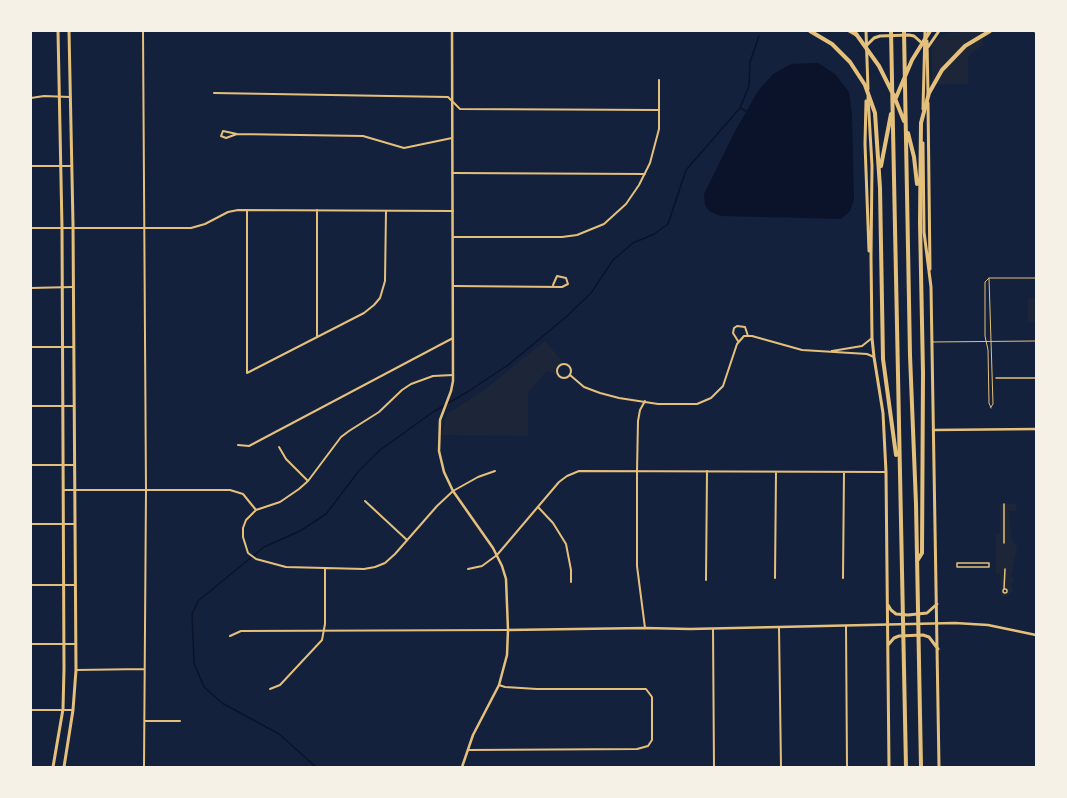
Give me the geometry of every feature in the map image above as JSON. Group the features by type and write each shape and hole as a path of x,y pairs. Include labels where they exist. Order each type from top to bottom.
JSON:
{"highway":[{"path":"810,31 832,44 845,56 865,85 873,106 876,121 880,188 883,359 895,434 900,502"},
{"path":"854,31 879,66 894,96 904,121 915,167 920,222"},
{"path":"891,31 906,767"},
{"path":"904,31 910,363 917,562 921,767"},
{"path":"880,188 882,152 895,100 912,60 930,31"},
{"path":"917,562 922,553 923,318 920,222 920,131 926,102 937,78 953,58 972,41 990,31"}],"main road":[{"path":"53,767 63,709 62,228 58,31"},
{"path":"64,767 73,710 76,670 72,287 73,228 69,31"},
{"path":"849,31 860,38 867,46"},
{"path":"867,31 865,150 868,246 871,257"},
{"path":"867,31 872,166 872,338 883,412 886,472 889,767"},
{"path":"926,31 938,624 939,767"},
{"path":"926,31 922,130 924,232 931,287"},
{"path":"927,48 931,40 939,31"},
{"path":"867,46 874,38 880,36 909,35 919,40 927,48"},
{"path":"887,603 891,610 896,614 928,613 937,604"},
{"path":"888,646 894,638 899,636 915,635 929,637 938,649"}],"street":[{"path":"143,31 146,490 144,767"},
{"path":"452,31 453,375 452,391 438,427 441,459 444,472 453,491 497,555 506,579 508,630 507,655 500,685 484,710 467,750 462,767"},
{"path":"453,237 562,237 586,232 604,224 626,204 645,174 654,151 658,129 659,80"},
{"path":"214,93 448,97 452,103 460,109 658,110"},
{"path":"31,98 60,96 71,97"},
{"path":"237,134 226,138 221,136 223,131 237,134 363,136 404,148 452,138"},
{"path":"31,166 72,166"},
{"path":"453,173 645,174"},
{"path":"247,210 247,373 364,313 380,298 385,281 386,211"},
{"path":"31,228 191,228 205,224 228,212 247,210 453,211"},
{"path":"317,210 317,337"},
{"path":"453,286 553,286 565,286 568,284 566,278 557,276 553,286"},
{"path":"31,288 72,287"},
{"path":"738,341 733,333 734,328 737,326 745,327 748,336"},
{"path":"570,375 584,387 600,393 658,404 697,404 711,398 719,391 725,382 738,341 741,337 748,336 793,348 867,354 874,357"},
{"path":"238,445 249,446 453,338"},
{"path":"831,351 862,346 872,338"},
{"path":"31,347 73,347"},
{"path":"562,364 568,365 571,368 570,375 564,378 560,376 557,372 558,367 562,364"},
{"path":"453,375 434,376 411,384 402,390 379,412 341,437 308,481 280,502 256,510 246,520 243,528 243,537 248,553 256,559 286,567 324,569 376,567 390,559 437,506 453,491 478,477 495,471"},
{"path":"996,378 1036,378"},
{"path":"645,401 640,410 638,421 637,566 646,628"},
{"path":"31,406 74,406"},
{"path":"934,430 1036,429"},
{"path":"279,447 286,459 308,481"},
{"path":"31,465 74,465"},
{"path":"468,569 482,566 497,555 559,482 573,473 586,470 886,472"},
{"path":"706,580 707,471"},
{"path":"775,578 776,472"},
{"path":"843,578 844,472"},
{"path":"63,490 230,490 243,494 256,510"},
{"path":"365,501 407,540"},
{"path":"1004,504 1004,543"},
{"path":"538,507 553,522 566,544 571,570 571,582"},
{"path":"31,524 75,524"},
{"path":"957,563 966,563 989,563 989,567 957,567 957,563"},
{"path":"977,563 978,567"},
{"path":"270,689 280,685 322,640 325,631 324,569"},
{"path":"1005,569 1004,589 1007,591 1005,593 1005,598"},
{"path":"31,585 75,585"},
{"path":"230,636 241,631 646,628 712,629 930,624 988,625 1036,635"},
{"path":"846,626 847,767"},
{"path":"779,628 781,767"},
{"path":"712,629 714,767"},
{"path":"31,644 75,644"},
{"path":"76,670 144,669"},
{"path":"467,750 643,748 648,746 652,740 652,697 646,689 537,689 512,688 500,685"},
{"path":"31,710 73,710"},
{"path":"145,721 180,721"}],"lane":[{"path":"989,278 993,404 991,408 989,403 987,341 985,336 985,282 989,278 1036,278"},
{"path":"932,342 1036,341"}],"shaded area":[{"path":"983,31 983,45 968,56 968,84 932,84 932,46 934,42 942,35 948,33"},
{"path":"818,63 835,74 849,92 852,114 854,200 850,211 841,219 721,216 710,212 705,205 704,194 734,133 758,91 773,74 791,64"},
{"path":"1028,298 1036,298 1036,322 1028,322"},
{"path":"545,341 563,362 556,366 555,374 547,371 528,392 528,436 441,435 447,414 483,391"},
{"path":"1000,503 1016,504 1016,511 1009,511 1012,540 1017,547 1011,577 1014,578 1011,587 1013,591 1006,597 1001,597 1000,574 996,574 996,534 1000,534"}],"waterway":[{"path":"316,767 279,734 222,703 204,687 194,663 192,614 198,601 264,547 300,531 326,514 358,472 380,450 433,412 469,391 508,365 566,317 591,293 613,260 633,243 654,234 668,224 686,170 740,108 749,86 750,62 759,36"},
{"path":"740,108 746,111"}]}
